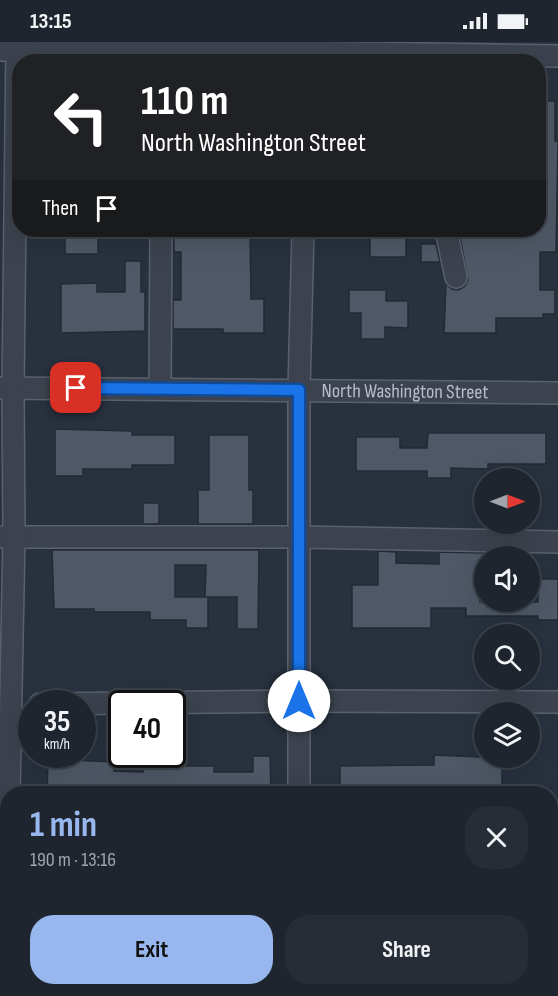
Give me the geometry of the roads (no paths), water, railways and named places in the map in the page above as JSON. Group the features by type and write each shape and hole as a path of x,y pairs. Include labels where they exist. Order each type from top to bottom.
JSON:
{"street":[{"path":"9,786 5,704 6,388 12,47 485,54"},
{"path":"160,389 161,237"},
{"path":"299,786 299,390 303,237"},
{"path":"447,237 456,277"},
{"name":"North Washington Street","path":"6,388 558,393"},
{"path":"7,537 300,537 558,542"},
{"path":"96,703 558,702"}]}
